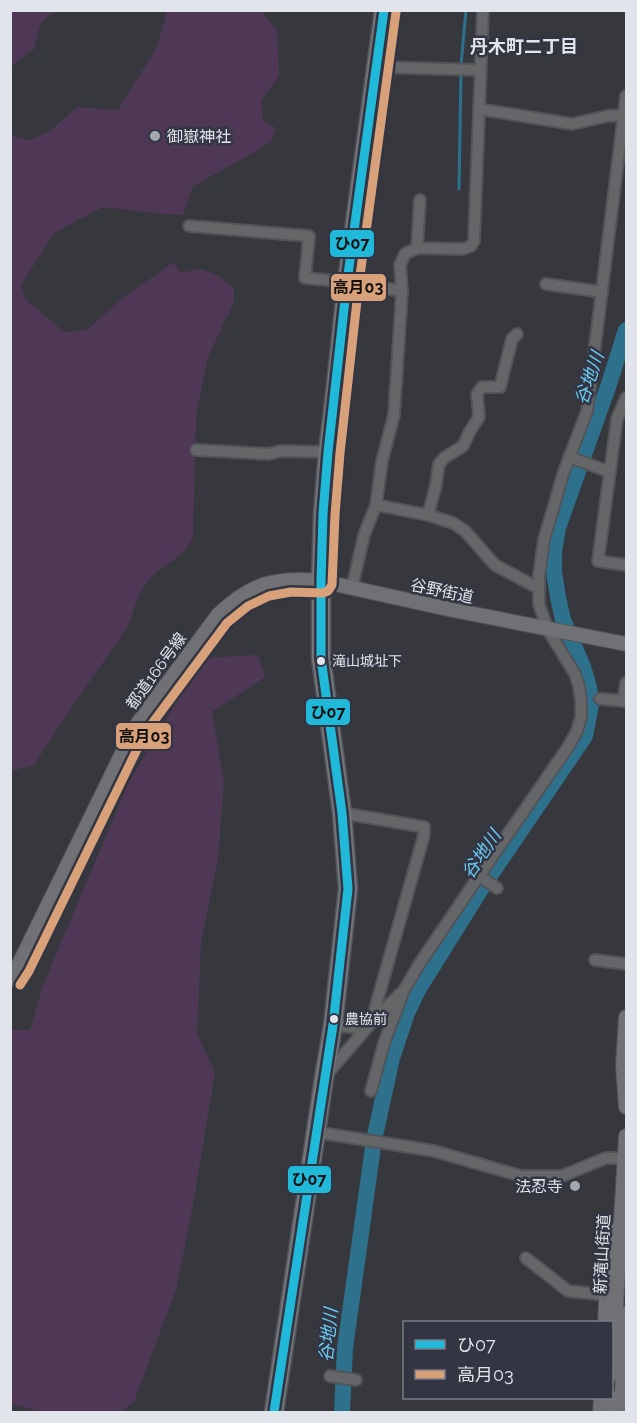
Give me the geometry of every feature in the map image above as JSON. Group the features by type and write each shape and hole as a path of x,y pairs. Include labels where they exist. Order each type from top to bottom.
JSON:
{"highway":[{"path":"274,1413 333,1025 348,889 342,813 321,658 323,514 346,282 384,10"}],"main road":[{"name":"都道166号線","path":"10,979 135,727 218,615 234,600 269,583 302,579 321,581"},
{"name":"谷野街道","path":"321,581 437,607 627,644"},
{"path":"627,1017 623,1065 627,1107"},
{"name":"新滝山街道","path":"613,1355 627,1136"},
{"path":"605,1321 609,1249 620,1222"},
{"path":"621,1413 627,1313"}],"street":[{"path":"352,588 364,535 376,505 382,462 394,415 402,291 400,265 405,254 417,248 463,249 471,246 474,241 483,10"},
{"path":"377,67 480,70"},
{"path":"371,1091 384,1043 404,990 420,963 568,747 577,731 581,717 579,686 575,674 553,630 542,614 538,588 540,560 544,539 587,411 627,96"},
{"path":"479,109 572,123 625,115"},
{"path":"417,248 420,200"},
{"path":"189,226 309,236 305,278 402,291"},
{"path":"546,284 602,292"},
{"path":"428,515 439,464 444,458 463,447 479,417 477,393 482,387 500,387 512,339 517,334"},
{"path":"627,398 617,418 598,561 627,565"},
{"path":"196,450 269,454 280,451 328,452"},
{"path":"572,458 610,472"},
{"path":"376,505 428,515 453,523 465,531 495,565 538,588"},
{"path":"600,699 625,701 627,683"},
{"path":"342,813 424,827 424,835 369,1026"},
{"path":"480,877 495,886"},
{"path":"595,960 627,964"},
{"path":"324,1078 404,990"},
{"path":"333,1025 369,1026"},
{"path":"316,1132 434,1151 521,1176 562,1176 606,1158 626,1158"},
{"path":"526,1258 568,1291 607,1294"},
{"path":"332,1377 354,1380"}],"shaded area":[{"path":"11,10 55,11 41,22 34,49 11,66"},
{"path":"167,11 261,11 277,31 279,76 261,101 263,121 276,128 272,140 257,151 193,186 183,215 103,207 54,233 21,285 25,299 64,332 87,330 125,296 173,262 180,273 200,269 216,274 234,288 234,302 208,357 196,415 193,538 182,552 151,578 142,589 125,631 34,765 11,771 11,136 29,140 49,132 77,107 118,110 157,47"},
{"path":"258,655 265,677 212,712 224,782 218,858 201,943 197,1034 215,1072 176,1290 134,1402 119,1412 41,1412 11,1404 11,1030 30,1030 43,985 129,782 204,658"}],"waterway":[{"path":"461,65 466,10"},
{"path":"459,189 461,73"},
{"name":"谷地川","path":"342,1412 345,1348 374,1140 392,1058 407,1013 418,990 481,889 585,736 591,705 589,687 563,620 554,572 554,552 558,528 626,330"}],"transit line":[{"name":"ひ07","path":"274,1412 333,1025 348,889 342,813 321,658 323,514 347,282 384,10"},
{"name":"高月03","path":"20,985 29,971 145,733 227,623 248,606 269,596 291,592 323,593 328,591 332,585 340,453 359,283 396,12"}],"place":[{"name":"御嶽神社","path":"155,136"},
{"name":"滝山城址下","path":"321,661"},
{"name":"農協前","path":"334,1019"},
{"name":"法忍寺","path":"575,1186"}],"district":[{"name":"丹木町二丁目","path":"524,46"}]}
